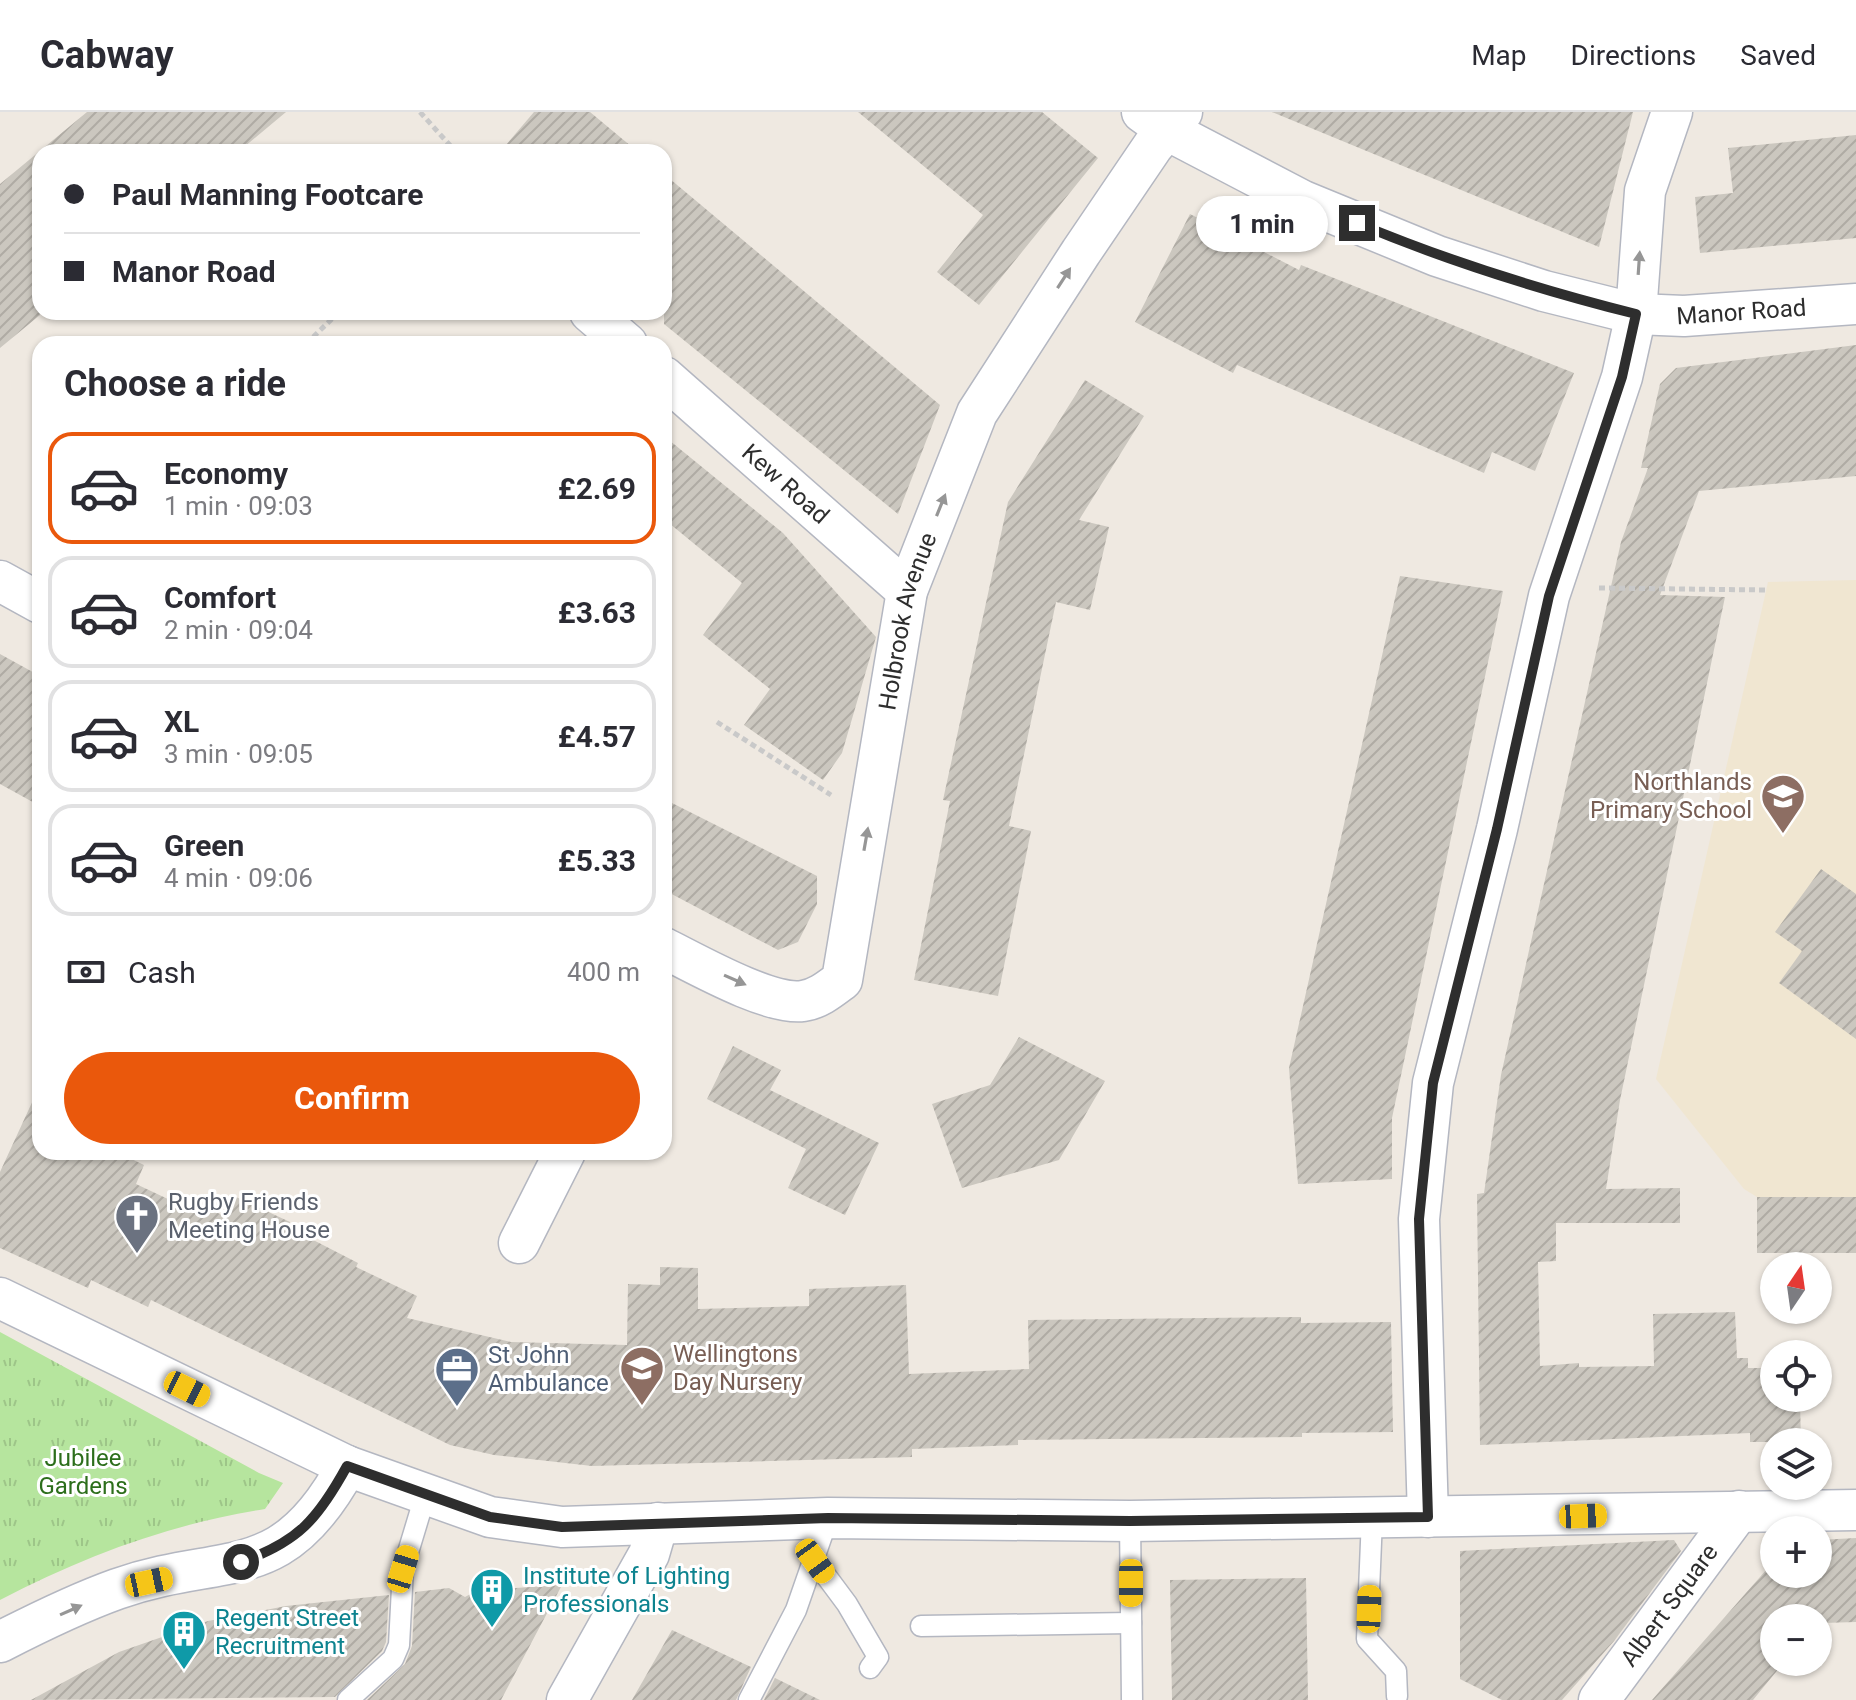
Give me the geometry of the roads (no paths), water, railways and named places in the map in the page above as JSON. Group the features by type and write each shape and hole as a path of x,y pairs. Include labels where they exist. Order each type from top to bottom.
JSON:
{"street":[{"path":"1428,1517 1419,1219 1433,1083 1497,829 1554,579 1622,377 1636,314 1645,191 1672,112"},
{"name":"Manor Road","path":"1164,118 1303,201 1437,256 1544,291 1636,314 1684,316 1856,304"},
{"name":"Holbrook Avenue","path":"672,954 782,1001 804,1001 824,994 842,980 907,591 977,413 1164,118"},
{"path":"599,320 618,336"},
{"name":"Kew Road","path":"672,384 907,591"},
{"path":"0,581 32,599"},
{"path":"519,1243 561,1160"},
{"path":"0,1298 347,1466 490,1517 562,1527 828,1518 1130,1521 1856,1510"},
{"path":"0,1642 118,1589 241,1562 276,1550 309,1524 347,1466"},
{"name":"Albert Square","path":"1599,1700 1739,1511"},
{"path":"567,1700 649,1554 658,1523"}],"lane":[{"path":"348,1700 393,1659 399,1645 403,1569 425,1496"},
{"path":"749,1700 796,1610 828,1518"},
{"path":"1372,1518 1367,1639 1396,1671 1397,1696"},
{"path":"1130,1521 1132,1700"},
{"path":"815,1561 878,1657 870,1668"},
{"path":"921,1626 1131,1623"}],"place":[{"name":"Northlands Primary School","path":"1783,835"},
{"name":"Rugby Friends Meeting House","path":"137,1255"},
{"name":"Wellingtons Day Nursery","path":"642,1407"},
{"name":"St John Ambulance","path":"457,1408"},
{"name":"Institute of Lighting Professionals","path":"492,1629"},
{"name":"Regent Street Recruitment","path":"184,1671"}],"park label":[{"name":"Jubilee Gardens","path":"83,1472"}]}
